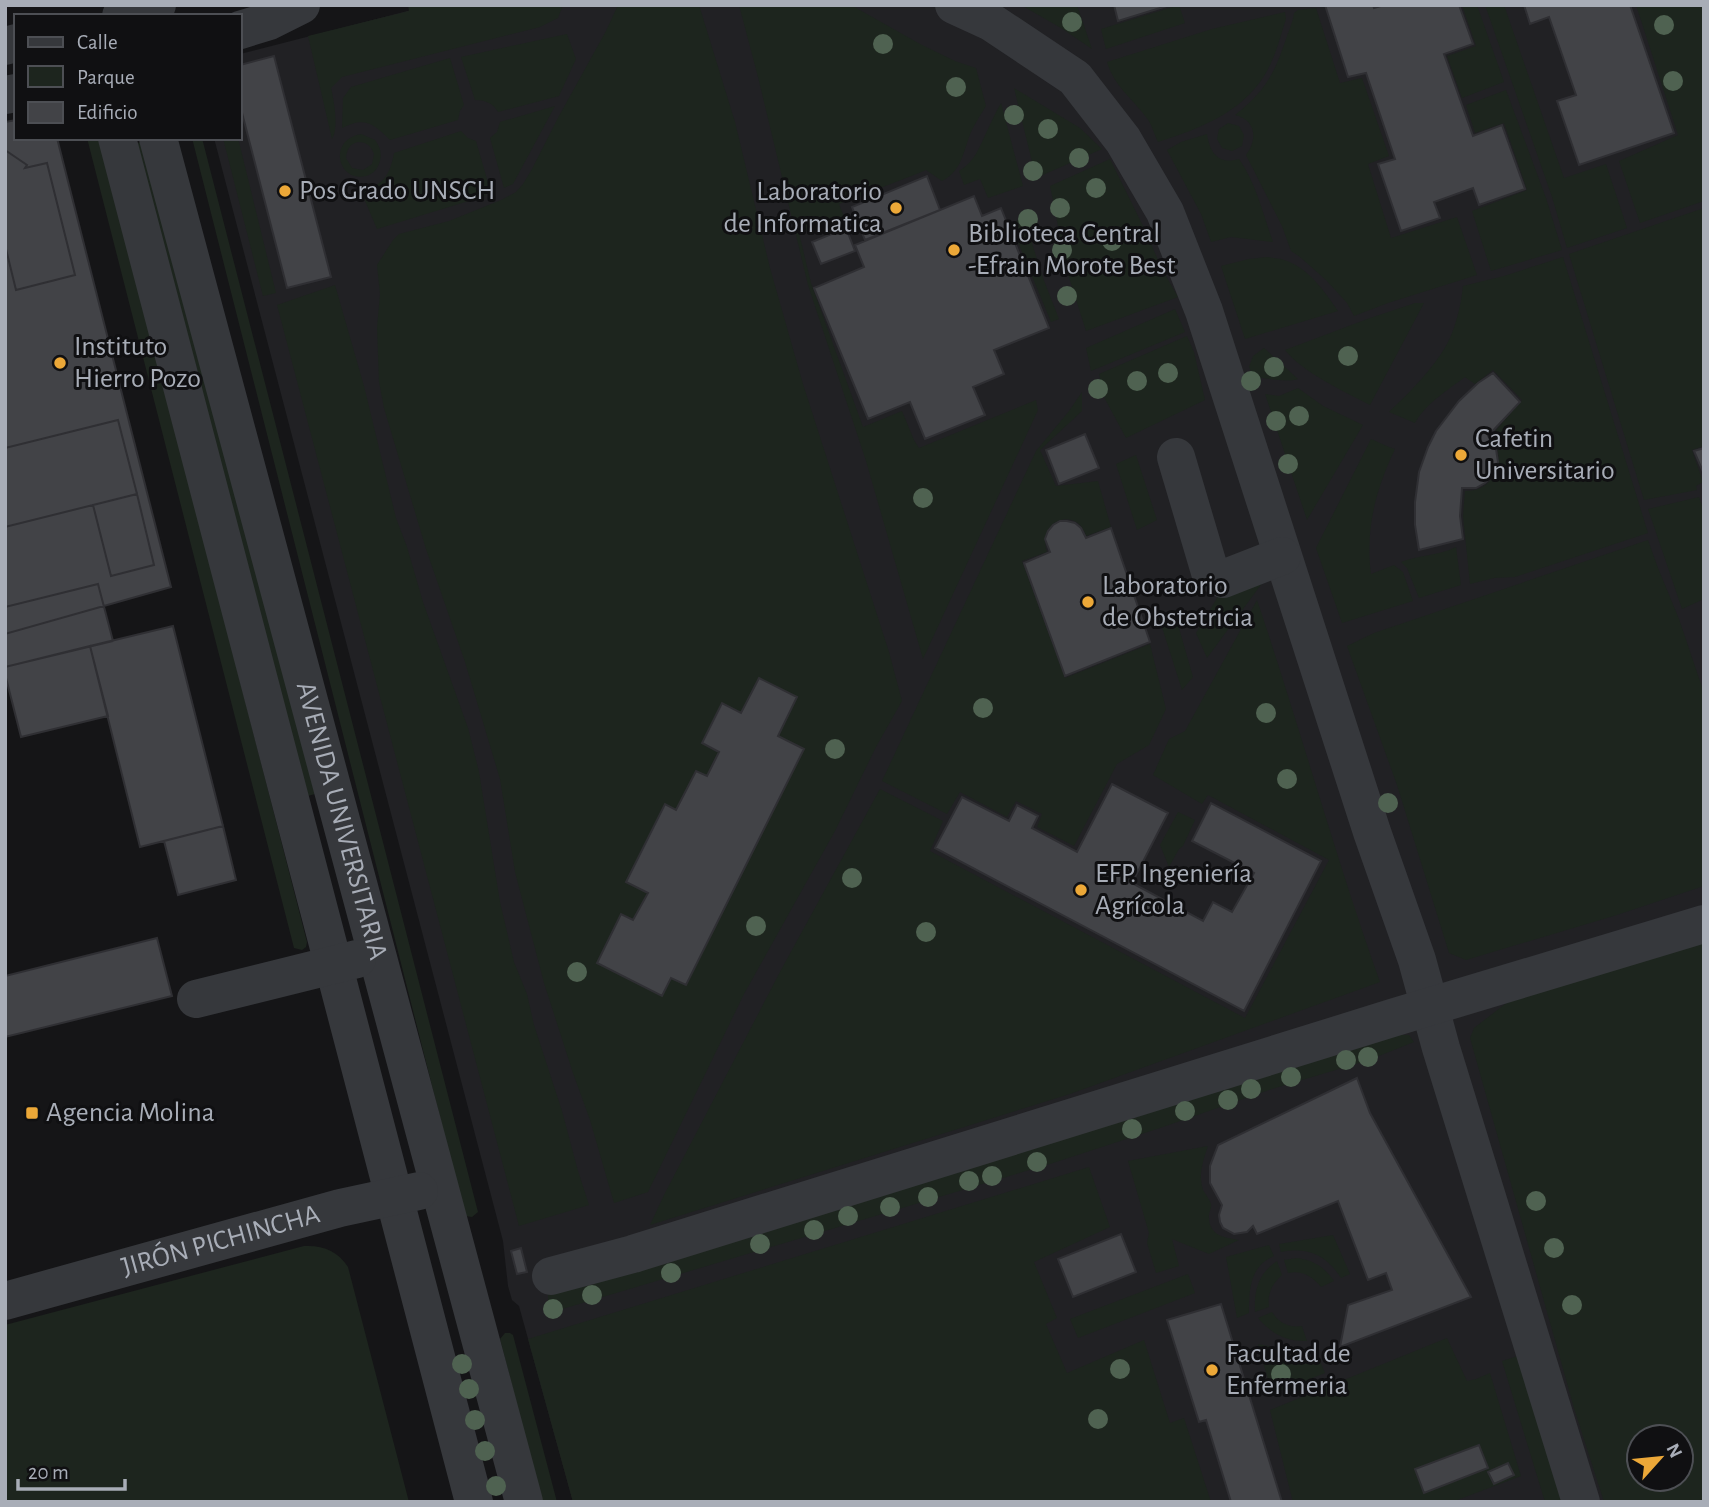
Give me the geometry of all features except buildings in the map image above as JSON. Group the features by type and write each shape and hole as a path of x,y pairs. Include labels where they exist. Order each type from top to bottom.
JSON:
{"street":[{"path":"126,14 157,5"},
{"path":"242,29 269,21 300,5"},
{"path":"954,5 991,22 1075,78 1123,140 1165,212 1204,311 1372,832 1417,960 1445,1061 1581,1502"},
{"name":"AVENIDA UNIVERSITARIA","path":"118,140 474,1502"},
{"name":"AVENIDA UNIVERSITARIA","path":"159,140 524,1502"},
{"path":"1176,457 1210,572 1223,579 1282,556"},
{"path":"300,836 342,827"},
{"path":"551,1276 646,1250 1704,924"},
{"path":"196,999 377,954"},
{"name":"JIRÓN PICHINCHA","path":"5,1301 340,1208 439,1187"}],"shaded area":[{"path":"431,5 1704,5 1704,1502 573,1502 519,1306 512,1300 503,1241 215,140 242,140 242,53"}],"green space":[{"path":"408,5 563,5 558,18 540,27 342,77 331,88 336,121 332,139 308,36 409,11"},
{"path":"618,5 699,5 735,122 770,268 803,384 889,652 902,701 835,831 744,994 648,1192 614,1203 590,1120 544,983 515,872 500,779 384,408 379,382 377,328 380,294 377,265 399,234 449,221 516,192 532,169"},
{"path":"739,5 851,5 920,44 976,68 986,106 953,173 942,181 926,170 839,204 845,219 799,233 811,283 863,427 902,411 919,448 1036,400 1038,410 923,659 866,461 808,285"},
{"path":"1021,5 1077,5 1092,49 1061,28"},
{"path":"1179,5 1185,23 1106,49 1101,29"},
{"path":"1462,5 1477,5 1504,82 1462,98 1447,56 1476,46"},
{"path":"1485,5 1504,5 1564,178 1606,164 1627,228 1567,248"},
{"path":"1636,5 1704,5 1704,201 1640,223 1619,161 1678,135"},
{"path":"1316,8 1340,83 1362,78 1389,156 1368,164 1391,238 1457,217 1477,275 1354,316 1347,303 1326,280 1291,251 1282,226 1246,155 1252,143 1251,126 1242,117 1235,115 1254,98 1272,73 1282,52 1294,13"},
{"path":"1285,12 1286,19 1272,60 1261,81 1250,94 1223,115 1158,142 1148,120 1119,85 1107,62 1212,29"},
{"path":"567,34 576,59 559,96 498,112 494,106 475,100 461,57"},
{"path":"450,58 464,105 458,120 390,140 379,130 363,122 342,128 343,98 351,87"},
{"path":"1014,88 1080,128 1102,149 1036,178"},
{"path":"1506,90 1562,250 1491,271 1472,211 1527,190 1504,123 1475,133 1466,105"},
{"path":"1001,103 1023,186 988,198 980,179 964,185 959,171 977,152"},
{"path":"555,106 513,184 504,188 490,138 497,132 500,122"},
{"path":"1228,123 1239,126 1244,135 1242,146 1232,151 1222,148 1217,139 1219,129"},
{"path":"461,131 476,141 489,186 485,196 377,229 360,189 375,185 384,178 394,153"},
{"path":"361,134 377,143 381,152 380,159 372,173 356,176 343,167 340,152 350,138","holes":["361,142 368,145 374,154 372,164 363,170 352,168 346,158 351,146"]},
{"path":"1207,134 1210,147 1216,156 1226,160 1239,159 1245,168 1259,199 1273,242 1231,237 1211,242 1201,214 1167,150 1181,142"},
{"path":"88,140 102,140 307,942 302,950 294,948"},
{"path":"193,140 203,140 478,1212 472,1217 465,1216"},
{"path":"224,140 238,140 276,293 263,296"},
{"path":"142,141 315,794 304,797 135,145"},
{"path":"1110,159 1178,297 1086,331 1067,271 1050,186"},
{"path":"1704,208 1704,446 1692,450 1703,482 1696,486 1697,490 1644,500 1569,254"},
{"path":"1024,218 1059,319 1051,322 1010,223"},
{"path":"1267,257 1282,259 1301,268 1315,281 1338,311 1245,339 1221,266"},
{"path":"1563,257 1648,533 1515,577 1494,578 1470,584 1463,516 1465,491 1475,490 1491,480 1496,472 1498,454 1491,436 1522,400 1493,370 1475,384 1465,377 1431,403 1415,423 1389,412 1442,353 1458,316 1463,286"},
{"path":"335,285 364,386 396,518 468,728 479,772 500,902 514,962 527,994 589,1205 519,1226 277,305"},
{"path":"1415,303 1424,303 1370,405 1313,374 1285,350 1370,318"},
{"path":"1175,309 1185,332 1091,371 1086,348"},
{"path":"1187,336 1194,352 1205,400 1126,438 1105,399 1099,374"},
{"path":"1264,348 1298,379 1254,377 1249,367 1253,356"},
{"path":"1298,388 1323,406 1363,425 1307,520 1265,394 1279,396"},
{"path":"1082,392 1082,411 1040,450 1056,486 1098,481 1111,527 1086,536 1075,521 1059,520 1047,531 1047,552 1022,561 1065,678 1150,644 1166,709 1149,745 1117,764 1074,846 1037,827 1042,814 1016,801 1007,817 960,792 947,814 882,781 1036,451"},
{"path":"1371,439 1395,449 1377,494 1371,525 1371,574 1394,565 1403,572 1413,601 1342,623 1316,548"},
{"path":"1136,455 1157,520 1137,530 1116,464"},
{"path":"1699,497 1704,511 1704,599 1682,609 1648,509"},
{"path":"1648,540 1704,693 1704,886 1466,960 1449,953 1397,785 1347,646 1374,633"},
{"path":"1456,547 1461,585 1419,598 1407,568 1401,562"},
{"path":"1263,582 1207,658 1196,633 1223,588"},
{"path":"1257,600 1380,982 1070,1094 650,1225 781,970 880,789 943,821 930,851 1245,1018 1329,860 1208,795 1202,804 1153,775 1169,739 1185,731"},
{"path":"1175,614 1193,677 1182,690 1160,621"},
{"path":"1178,812 1195,820 1169,867 1160,845"},
{"path":"1704,941 1704,1502 1604,1502 1574,1408 1470,1038 1474,1028 1509,1001"},
{"path":"1380,1035 1409,1035 1414,1042 1369,1060 1272,1089 1050,1164 559,1310 552,1309 548,1302 548,1295 557,1289"},
{"path":"1208,1146 1201,1178 1203,1190 1211,1204 1209,1222 1218,1234 1239,1240 1209,1254 1172,1239 1179,1266 1156,1273 1147,1243 1149,1233 1128,1161"},
{"path":"1089,1167 1110,1227 1034,1262 1057,1318 1046,1324 1067,1373 1144,1340 1170,1423 1184,1418 1211,1502 573,1502 528,1339"},
{"path":"1333,1235 1350,1274 1341,1278 1316,1254 1281,1252 1279,1244"},
{"path":"1269,1245 1274,1256 1260,1266 1252,1279 1249,1313 1237,1318 1226,1257"},
{"path":"304,1246 329,1250 340,1257 348,1267 409,1502 5,1502 5,1325"},
{"path":"1298,1258 1319,1265 1334,1281 1321,1287 1306,1275 1288,1273 1284,1260"},
{"path":"1277,1261 1282,1275 1271,1290 1269,1307 1255,1312 1258,1283 1265,1271"},
{"path":"1188,1274 1195,1293 1078,1338 1070,1319"},
{"path":"1272,1312 1285,1324 1302,1326 1307,1341 1280,1336 1258,1318"},
{"path":"505,1333 513,1335 557,1502 542,1502 500,1339"},
{"path":"1447,1338 1467,1381 1490,1373 1521,1476 1452,1502 1293,1502 1270,1410"},
{"path":"1258,1344 1273,1347 1288,1357 1319,1359 1325,1373 1272,1394"},
{"path":"1518,1356 1563,1502 1545,1502 1502,1361"}],"place":[{"name":"Pos Grado UNSCH","path":"285,191"},
{"name":"Laboratorio de Informatica","path":"896,208"},
{"name":"Biblioteca Central -Efrain Morote Best","path":"954,250"},
{"name":"Instituto Hierro Pozo","path":"60,363"},
{"name":"Cafetin Universitario","path":"1461,455"},
{"name":"Laboratorio de Obstetricia","path":"1088,602"},
{"name":"EFP. Ingeniería Agrícola","path":"1081,890"},
{"name":"Agencia Molina","path":"32,1113"},
{"name":"Facultad de Enfermeria","path":"1212,1370"}]}
